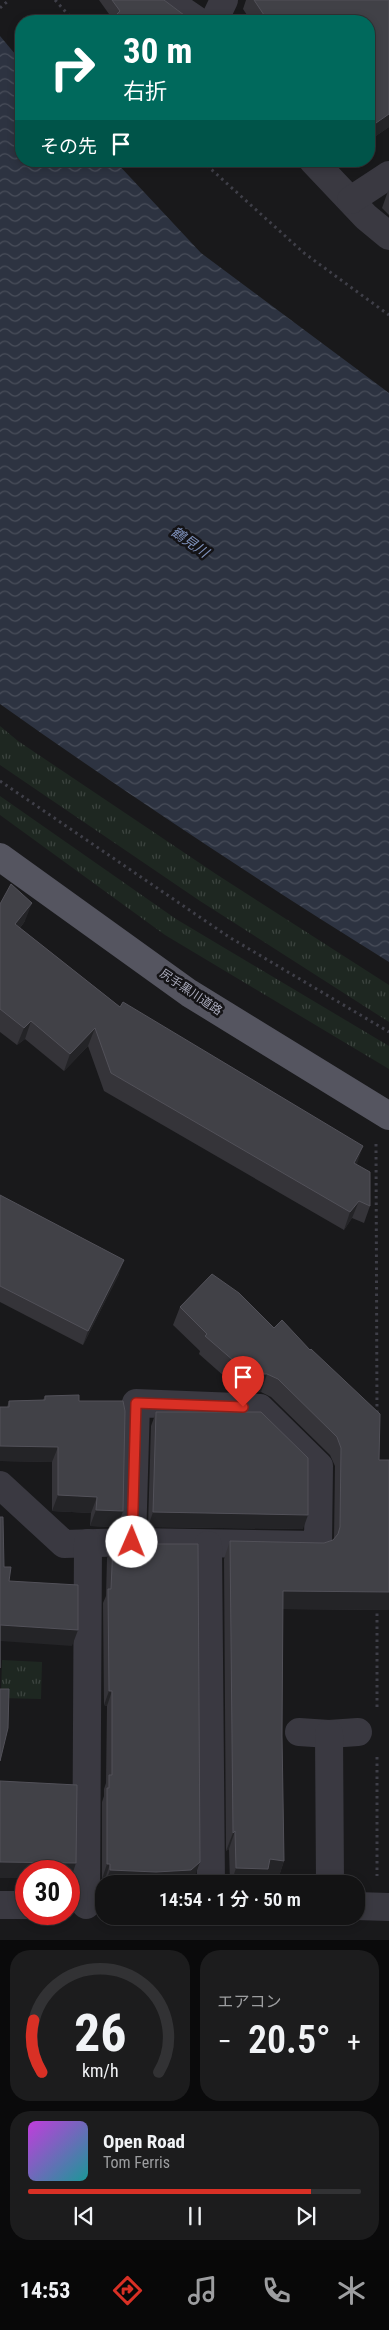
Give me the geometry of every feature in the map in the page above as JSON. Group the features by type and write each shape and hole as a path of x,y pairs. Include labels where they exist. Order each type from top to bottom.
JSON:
{"main road":[{"name":"尻手黒川道路","path":"0,856 189,993 382,1112"}],"street":[{"path":"167,0 189,15"},
{"path":"217,15 224,0"},
{"path":"319,167 366,217 389,236"},
{"path":"351,200 389,175"},
{"path":"0,1485 64,1544 132,1542 208,1545 318,1545 319,1466 260,1408 136,1403 132,1542"},
{"path":"86,1905 88,1543"},
{"path":"208,1545 211,1875"},
{"path":"299,1732 329,1734 371,1732"},
{"path":"329,1734 330,1875"},
{"path":"0,1905 15,1905"}],"path":[{"path":"0,8 9,0"},
{"path":"54,0 68,15"},
{"path":"209,167 304,253 389,315"},
{"path":"0,781 229,937 389,1032"},
{"path":"377,1417 382,1112"},
{"path":"374,1906 371,1732 377,1597"}],"green space":[{"path":"0,726 18,741 216,874 389,985 389,1022 200,901 0,765"},
{"path":"0,796 176,919 389,1046 389,1069 165,935 0,815"},
{"path":"2,1660 42,1662 41,1699 1,1698"}],"water":[{"name":"鶴見川","path":"0,36 15,54 15,167 121,167 201,253 389,393 389,962 193,836 0,704"}],"building":[{"path":"112,0 164,0 184,15 118,15 120,11"},
{"path":"254,0 389,0 389,114 376,123 375,122 375,15 264,15"},
{"path":"11,884 32,903 15,924 120,1007 123,1002 363,1146 354,1163 370,1172 370,1206 359,1201 350,1212 111,1073 95,1028 70,1054 31,1021 24,1028 0,1009 0,904"},
{"path":"0,1195 124,1260 88,1331 0,1286"},
{"path":"212,1274 239,1293 274,1328 282,1320 310,1350 380,1414 379,1460 389,1460 389,1592 283,1591 282,1735 284,1861 270,1859 268,1869 236,1868 235,1831 233,1833 230,1541 324,1543 333,1540 338,1534 340,1527 341,1448 337,1437 278,1379 267,1374 249,1374 205,1336 207,1334 180,1307"},
{"path":"79,1395 79,1401 123,1401 125,1411 123,1511 96,1510 97,1497 58,1495 58,1447 0,1446 0,1407 9,1407 9,1401 45,1400 45,1396"},
{"path":"156,1412 261,1412 308,1458 308,1515 153,1512"},
{"path":"0,1517 3,1517 4,1567 11,1567 9,1581 78,1585 78,1630 0,1625"},
{"path":"113,1544 198,1544 200,1862 191,1870 156,1872 110,1870 110,1864 107,1864 107,1788 109,1788 109,1775 112,1775 112,1691 109,1691 108,1589 111,1589"},
{"path":"0,1689 9,1689 8,1728 0,1761"},
{"path":"0,1781 77,1785 76,1860 15,1860 15,1862 0,1862"}],"route":[{"path":"132,1542 136,1403 243,1407"}]}
